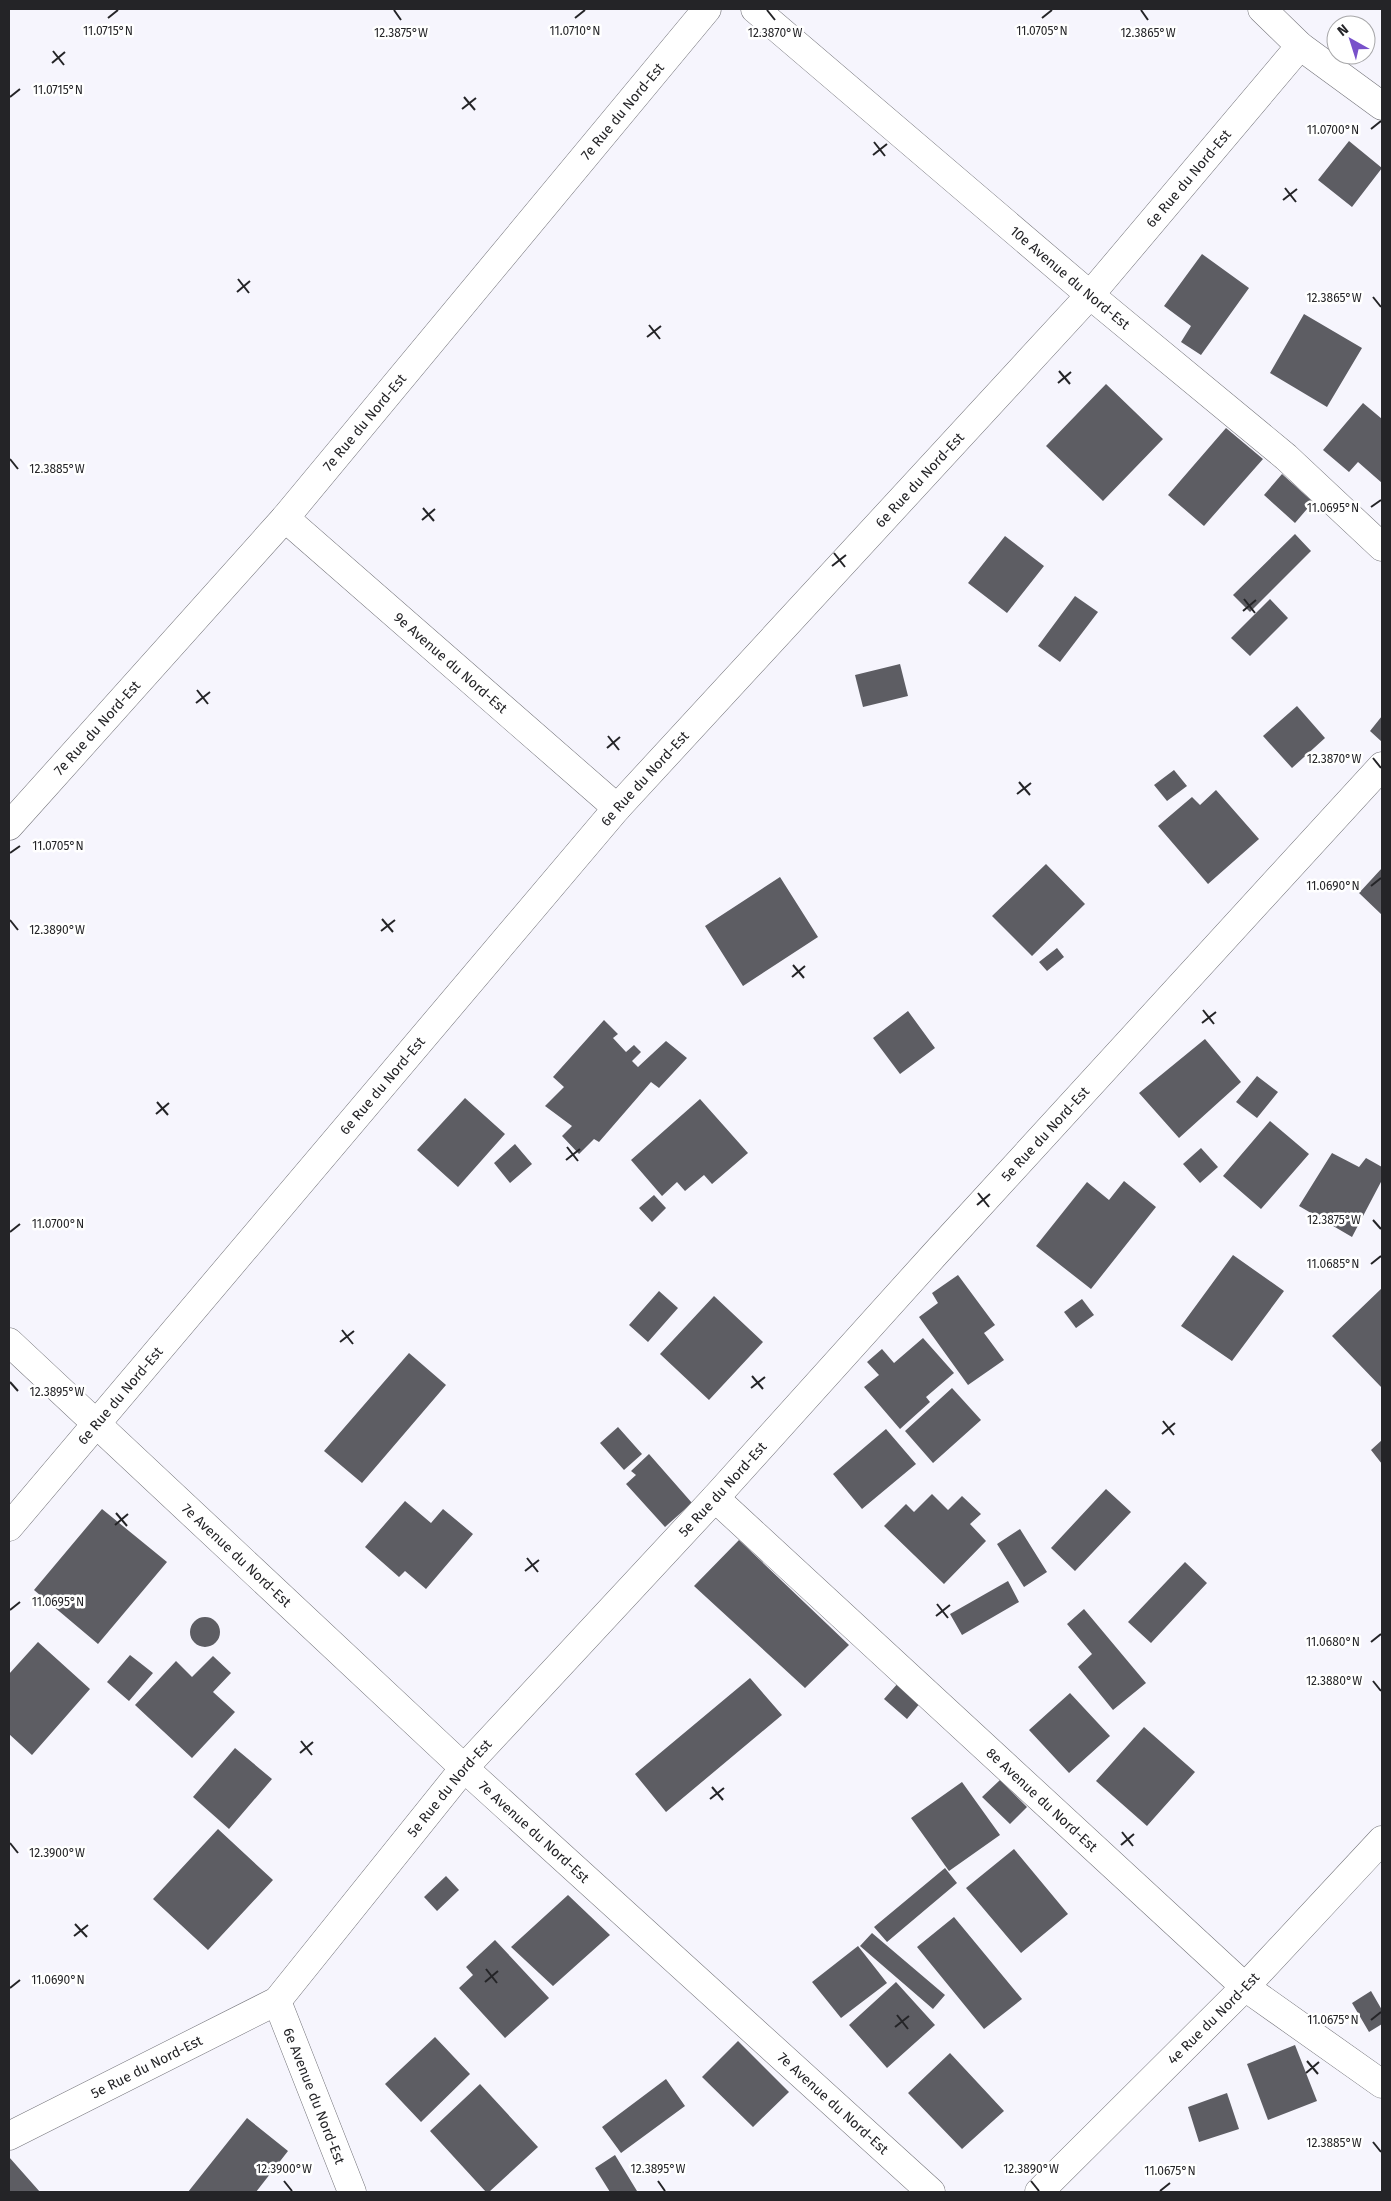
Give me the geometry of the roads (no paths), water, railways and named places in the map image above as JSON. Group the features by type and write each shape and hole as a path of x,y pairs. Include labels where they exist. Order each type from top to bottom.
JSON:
{"street":[{"name":"7e Rue du Nord-Est","path":"9,826 285,518 707,9"},
{"name":"10e Avenue du Nord-Est","path":"755,9 1090,295 1286,457 1382,547"},
{"path":"1262,9 1300,46 1382,106"},
{"name":"6e Rue du Nord-Est","path":"9,1527 617,808 1090,295 1300,46"},
{"name":"9e Avenue du Nord-Est","path":"285,518 617,808"},
{"name":"5e Rue du Nord-Est","path":"9,2136 277,2001 464,1768 715,1498 935,1254 1382,766"},
{"name":"7e Avenue du Nord-Est","path":"9,1342 464,1768 931,2192"},
{"name":"8e Avenue du Nord-Est","path":"715,1498 1245,1987 1382,2084"},
{"name":"4e Rue du Nord-Est","path":"1039,2192 1245,1987 1382,1840"},
{"name":"6e Avenue du Nord-Est","path":"277,2001 352,2192"}]}
